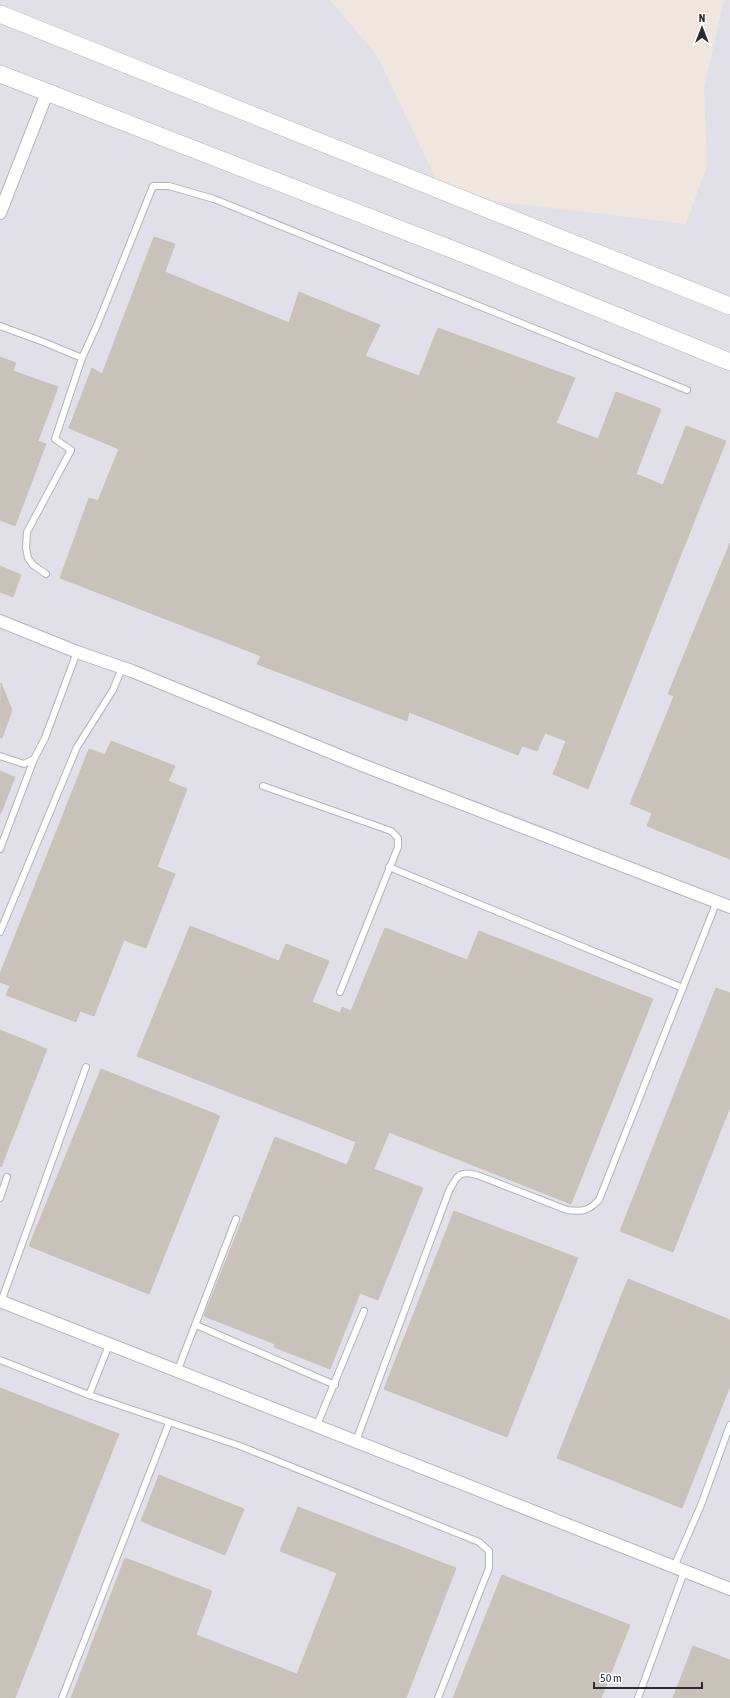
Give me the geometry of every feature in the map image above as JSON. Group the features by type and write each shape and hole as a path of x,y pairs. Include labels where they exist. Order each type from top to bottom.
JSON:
{"street":[{"path":"0,14 730,306"},
{"path":"0,74 482,261 730,362"},
{"path":"0,213 48,93"},
{"path":"0,621 77,652 122,668 362,765 730,907"},
{"path":"0,1302 177,1372 317,1425 356,1442 492,1494 679,1570 730,1589"}],"lane":[{"path":"46,574 33,565 28,558 26,548 27,532 71,450 55,439 82,358 98,324 153,186 169,186 214,199 687,390"},
{"path":"0,326 42,341 82,358"},
{"path":"0,849 34,759 45,738 77,652"},
{"path":"0,932 77,747 113,690 122,668"},
{"path":"0,756 24,764 34,759"},
{"path":"263,786 390,831 398,838 398,847 340,992"},
{"path":"389,867 683,988"},
{"path":"356,1442 449,1191 461,1173 468,1172 477,1174 568,1210 578,1212 590,1209 599,1200 717,901"},
{"path":"0,1302 86,1067"},
{"path":"0,1198 7,1177"},
{"path":"177,1372 236,1219"},
{"path":"317,1425 335,1385 364,1311"},
{"path":"196,1326 335,1385"},
{"path":"89,1395 109,1345"},
{"path":"0,1360 89,1395 168,1423 240,1446 479,1542 489,1552 489,1568 438,1698"},
{"path":"62,1698 168,1423"},
{"path":"638,1698 679,1570 730,1424"}],"shaded area":[{"path":"0,0 330,0 376,54 444,195 686,224 707,165 704,89 724,0 730,0 730,1698 0,1698"}],"building":[{"path":"154,237 175,244 165,272 289,323 299,292 380,325 365,356 419,376 438,328 575,378 556,423 598,439 616,392 661,409 636,474 663,485 686,426 726,441 588,789 553,774 566,741 545,733 537,751 522,746 518,755 409,712 407,721 257,664 261,656 60,578 89,498 98,501 119,449 69,428 92,368 102,374"},
{"path":"0,357 16,363 13,371 58,387 38,441 46,444 15,526 0,520"},
{"path":"730,543 730,859 647,826 652,813 630,804 674,696 668,694"},
{"path":"0,566 21,575 13,597 0,592"},
{"path":"1,683 12,710 2,738 0,738"},
{"path":"111,741 175,766 168,781 187,789 157,867 175,874 146,948 124,940 94,1016 80,1011 76,1022 6,995 10,986 0,982 0,974 89,749 105,755"},
{"path":"0,771 15,777 1,813 0,813"},
{"path":"190,926 279,961 286,944 329,961 312,1002 340,1013 342,1007 351,1011 385,928 467,960 479,931 653,999 571,1204 389,1132 374,1169 423,1188 378,1300 360,1293 330,1369 274,1347 275,1344 204,1316 275,1137 347,1165 356,1142 137,1056"},
{"path":"716,988 730,993 730,1107 673,1252 620,1231"},
{"path":"0,1030 47,1049 1,1167 0,1166"},
{"path":"101,1069 220,1116 149,1294 29,1246"},
{"path":"454,1211 578,1258 507,1437 384,1389"},
{"path":"628,1279 730,1320 730,1386 682,1508 557,1458"},
{"path":"0,1388 119,1434 15,1698 0,1698"},
{"path":"159,1475 244,1509 225,1555 141,1521"},
{"path":"298,1507 456,1568 406,1698 71,1698 125,1558 212,1591 196,1635 297,1674 337,1573 280,1551"},
{"path":"502,1575 630,1625 601,1698 453,1698"},
{"path":"693,1646 730,1660 730,1698 673,1698"}]}
